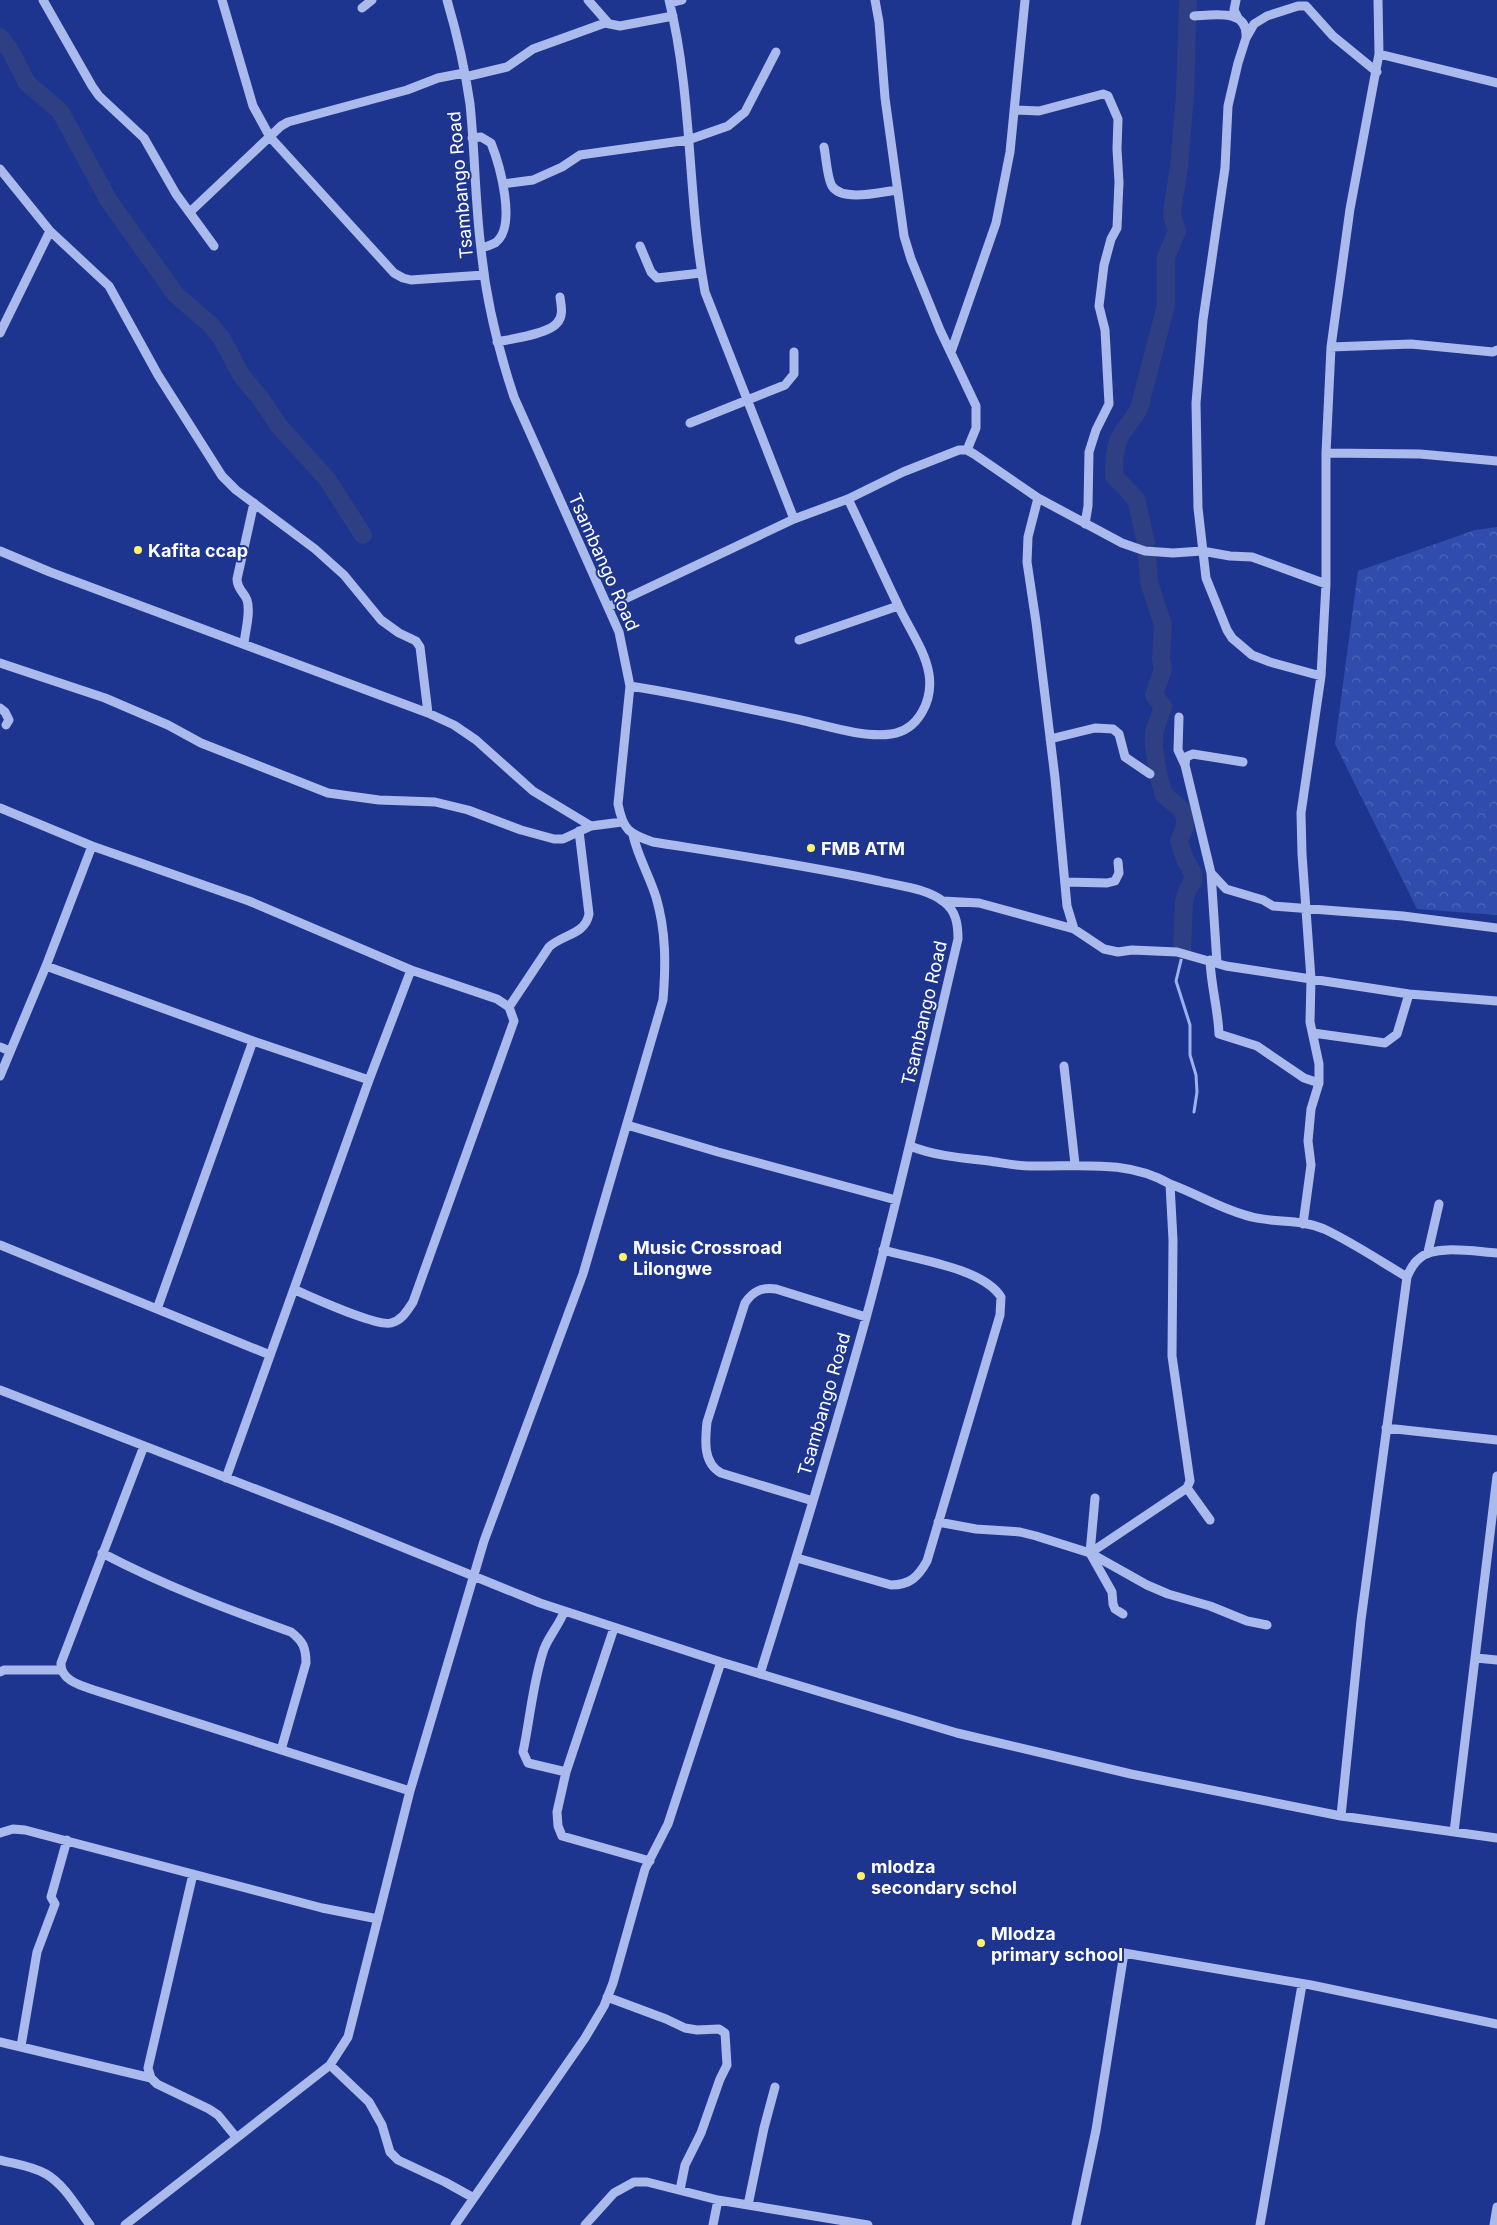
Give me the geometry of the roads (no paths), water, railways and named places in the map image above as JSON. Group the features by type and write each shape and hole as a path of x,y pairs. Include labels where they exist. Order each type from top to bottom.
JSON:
{"street":[{"path":"44,0 92,86 99,96 144,138 176,194 214,246"},
{"path":"222,0 253,106 270,137 394,272 403,278 412,280 484,275"},
{"path":"362,8 372,0"},
{"name":"Tsambango Road","path":"446,0 458,37 465,75 484,275 497,342 514,397 620,632 630,686 618,804 622,822"},
{"path":"588,0 609,24"},
{"path":"682,0 670,1 681,62 701,273 710,310 794,520"},
{"path":"875,0 879,22 885,98 904,236 911,260 950,352 976,406 976,428 967,450"},
{"path":"950,352 996,222 1010,152 1025,0"},
{"path":"1236,0 1234,10 1244,26 1246,38"},
{"path":"1304,1224 1311,1165 1308,1141 1311,1109 1318,1083 1319,1064 1310,1022 1311,979 1305,909 1302,813 1321,676 1326,584 1326,453 1331,347 1350,209 1379,54 1378,0"},
{"path":"1321,676 1252,655 1232,638 1226,630 1206,578 1198,508 1196,403 1203,320 1225,168 1228,106 1246,38 1259,19 1302,5 1310,9 1333,36 1376,72"},
{"path":"1194,16 1228,14 1238,18"},
{"path":"190,212 281,126 288,122 407,90 438,78 507,68 534,49 549,42 605,23 620,26 673,16"},
{"path":"503,184 533,180 562,167 575,157 587,153 688,140 728,126 744,112 776,52"},
{"path":"1379,54 1497,83"},
{"path":"1014,110 1039,110 1103,94 1108,96 1118,119 1119,182 1117,228 1111,239 1104,265 1099,306 1104,330 1109,404 1096,430 1089,452 1088,506 1085,524"},
{"path":"472,138 481,137 491,143 503,184 507,216 504,230 496,242 481,248"},
{"path":"824,147 832,186 840,193 849,195 897,190"},
{"path":"0,169 50,231 109,286 158,375 222,476 344,574 381,620 416,641 420,646 428,713"},
{"path":"0,333 50,231"},
{"path":"640,246 651,272 657,278 701,273"},
{"path":"497,342 548,330 558,323 562,314 560,296"},
{"path":"1331,347 1411,344 1492,352 1497,350"},
{"path":"690,423 785,385 790,381 795,369 794,352"},
{"path":"608,607 794,520 848,499 952,452 967,450 1038,498 1122,543 1145,551 1173,553 1202,551 1230,556 1252,557 1326,584"},
{"path":"1326,453 1420,454 1497,461"},
{"path":"1038,498 1028,537 1027,562 1050,739 1067,906 1074,929"},
{"path":"630,686 671,692 847,730 891,734 911,726 926,707 930,686 926,661 848,499"},
{"path":"244,644 248,606 245,597 237,585 237,579 254,503"},
{"path":"1,552 428,713 454,725 476,740 533,791 591,826"},
{"path":"799,640 898,606"},
{"path":"0,664 105,698 168,725 202,743 328,793 379,800 435,802 468,810 554,840 563,839 591,826 622,822 634,835 653,842 848,875 922,892 943,901 979,903 1074,929 1104,949 1118,952 1132,950 1177,952 1213,962 1409,994 1497,1000"},
{"path":"0,708 5,712 9,720 6,725"},
{"path":"1179,718 1178,750 1185,765 1210,873 1214,996 1218,1014 1219,1034 1257,1046 1304,1078 1318,1083"},
{"path":"1050,739 1095,728 1113,728 1118,734 1125,758 1150,774"},
{"path":"1185,765 1186,757 1193,754 1243,762"},
{"path":"0,808 92,846 248,901 411,970 497,999 509,1007 514,1021 413,1302 404,1317 390,1324 374,1322 295,1290"},
{"path":"509,1007 549,947 554,942 581,929 587,924 589,914 580,830"},
{"path":"125,2225 330,2065 348,2037 410,1791 484,1541 583,1274 663,1000 666,961 662,921 658,904 637,852 634,835"},
{"path":"0,1076 46,966 92,846"},
{"path":"1065,882 1107,883 1115,881 1120,873 1118,862"},
{"path":"1210,873 1222,887 1231,892 1263,900 1273,906 1403,916 1497,928"},
{"name":"Tsambango Road","path":"760,1674 797,1558 866,1317 910,1146 958,939 955,914 943,901"},
{"path":"46,966 253,1041 369,1080"},
{"path":"226,1478 369,1080 411,970"},
{"path":"1313,1033 1385,1043 1397,1034 1409,994"},
{"path":"157,1309 253,1041"},
{"path":"0,1047 10,1051"},
{"path":"1064,1066 1075,1164"},
{"path":"628,1125 718,1152 896,1200"},
{"path":"910,1146 936,1154 1016,1165 1053,1166 1075,1164 1143,1171 1213,1204 1252,1217 1322,1228 1407,1277"},
{"path":"1090,1553 1187,1488 1190,1481 1172,1356 1173,1240 1170,1184"},
{"path":"1428,1252 1439,1204"},
{"path":"0,1245 270,1355"},
{"path":"797,1558 891,1585 902,1585 912,1581 921,1573 928,1561 1000,1315 1002,1297 989,1283 974,1275 883,1250"},
{"path":"1341,1816 1361,1620 1407,1277 1412,1267 1428,1252 1451,1250 1497,1253"},
{"path":"813,1501 713,1469 709,1462 706,1436 707,1422 745,1304 750,1295 758,1290 776,1289 866,1317"},
{"path":"0,1390 564,1612 721,1662 957,1733 1132,1774 1341,1816 1497,1838"},
{"path":"1386,1428 1497,1440"},
{"path":"60,1670 102,1553 144,1446"},
{"path":"1454,1832 1497,1476"},
{"path":"1187,1488 1210,1520"},
{"path":"1095,1498 1090,1553 1112,1592 1115,1609 1123,1614"},
{"path":"938,1522 976,1529 1020,1532 1090,1553 1154,1588 1210,1606 1246,1621 1267,1625"},
{"path":"102,1553 139,1573 199,1599 291,1632 301,1640 306,1651 306,1663 281,1750"},
{"path":"564,1612 555,1632 548,1640 540,1664 523,1752 528,1763 566,1772"},
{"path":"614,1628 566,1772 557,1812 558,1826 562,1836 650,1861"},
{"path":"1476,1658 1497,1660"},
{"path":"454,2225 585,2038 608,1997 645,1869 668,1824 721,1662"},
{"path":"0,1672 4,1670 60,1670 73,1682 97,1691 410,1791"},
{"path":"0,1833 13,1829 25,1830 322,1908 378,1919"},
{"path":"21,2046 37,1952 55,1904 51,1897 67,1840"},
{"path":"193,1874 148,2068 151,2078 157,2084 210,2109 218,2115 236,2137"},
{"path":"1076,2225 1096,2130 1124,1953 1311,1985 1497,2024"},
{"path":"1260,2225 1302,1984"},
{"path":"608,1997 685,2028 697,2030 719,2029 725,2033 727,2065 720,2079 701,2133 685,2165 680,2190"},
{"path":"0,2042 151,2078"},
{"path":"330,2065 369,2102 382,2125 390,2152 398,2160 446,2182 472,2198"},
{"path":"748,2205 764,2128 775,2087"},
{"path":"0,2160 46,2174 60,2185 90,2225"},
{"path":"585,2225 614,2193 634,2182 647,2182 718,2200 826,2222 868,2225"},
{"path":"713,2225 718,2200"},
{"path":"1494,2225 1497,2207"}],"waterway":[{"path":"1146,542 1136,499 1114,476 1114,459 1121,435 1139,409 1166,305 1166,257 1177,231 1172,215 1179,167 1185,95 1188,0"},
{"path":"0,37 10,50 27,83 60,111 109,201 176,295 210,324 222,339 241,375 261,399 279,426 327,479 363,535"},
{"path":"1147,556 1149,582 1163,625 1161,659 1163,669 1154,695 1163,707 1154,732 1158,774 1164,795 1181,809 1185,817 1185,827 1179,841 1185,859 1193,874 1193,881 1184,901 1182,950"},
{"path":"1182,956 1176,981 1190,1025 1190,1055 1196,1075 1197,1092 1194,1112"}],"place":[{"name":"Kafita ccap","path":"138,550"},
{"name":"FMB ATM","path":"811,848"},
{"name":"Music Crossroad Lilongwe","path":"623,1257"},
{"name":"mlodza secondary schol","path":"861,1876"},
{"name":"Mlodza primary school","path":"981,1943"}]}
